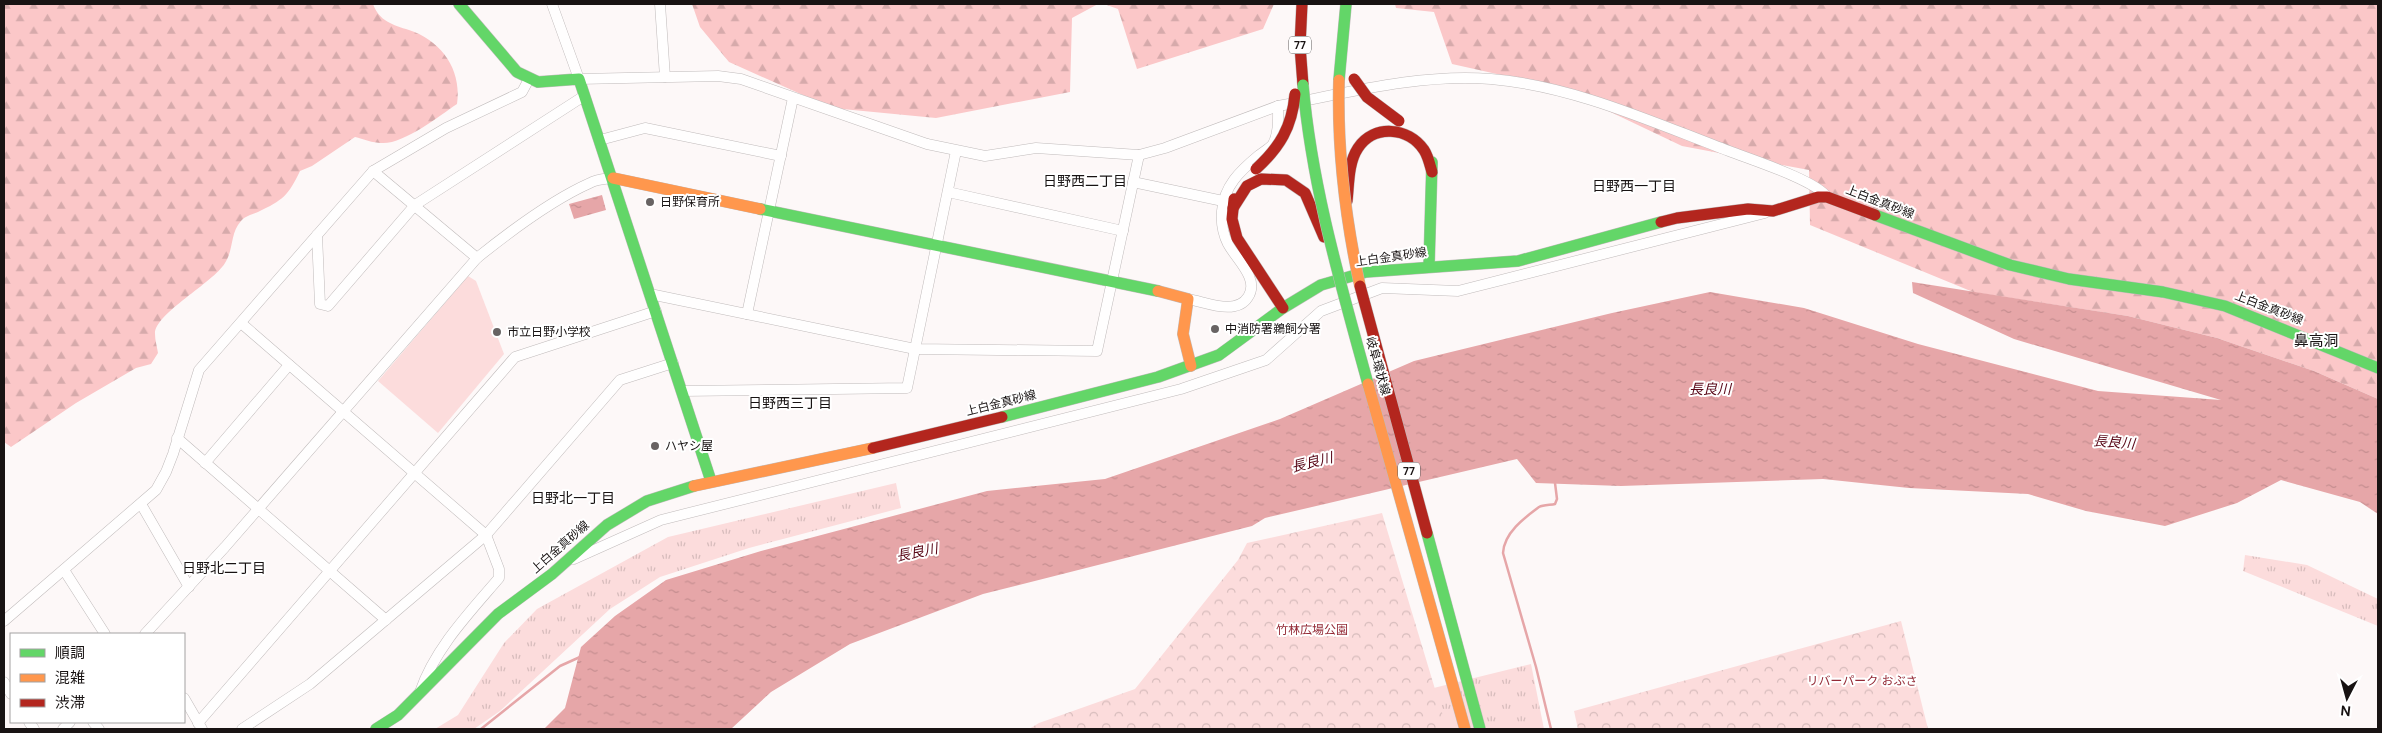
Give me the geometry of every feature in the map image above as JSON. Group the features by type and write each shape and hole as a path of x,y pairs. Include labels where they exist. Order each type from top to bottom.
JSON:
{"main road":[{"path":"459,4 517,72 529,79 548,82 579,79 711,481"},
{"name":"岐阜環状線","path":"1302,4 1299,86 1310,146 1339,271 1465,729"},
{"name":"岐阜環状線","path":"1348,4 1339,80 1339,149 1346,211 1367,321 1480,729"},
{"name":"77","path":"1348,4 1348,59 1354,79 1366,97 1399,126 1424,138 1432,149 1429,266"},
{"name":"77","path":"1283,308 1237,238 1233,225 1233,208 1234,195 1258,174 1284,142 1294,114 1299,86"},
{"name":"77","path":"1346,211 1351,160 1358,147 1368,137 1399,126"},
{"name":"77","path":"1258,174 1286,180 1305,193 1339,271"},
{"path":"613,178 1188,299 1184,334 1191,366"},
{"name":"上白金真砂線","path":"376,729 398,715 498,614 552,574 607,525 647,501 711,481 914,439 1158,378 1219,355 1283,308 1321,286 1366,272 1518,261 1677,218 1748,209 1773,211 1818,197 1827,197 2010,265 2069,279 2163,292 2225,306 2378,368"}],"street":[{"path":"552,4 579,79 718,76 741,79 926,144 985,156 1036,148 1139,155 1165,148 1278,106 1378,86 1455,78 1491,79 1527,84 1602,104 1767,165 1821,189 1827,197"},
{"path":"660,4 665,78"},
{"path":"4,621 156,490 166,472 199,370 373,171 446,128 522,92 529,79"},
{"path":"317,235 320,304 328,306 415,205 584,96"},
{"path":"747,314 794,98"},
{"path":"1188,299 1233,308 1242,304 1249,296 1252,284 1248,274 1228,243 1222,228 1223,201 1234,177 1272,144 1277,133 1278,106"},
{"path":"600,140 645,128 781,156"},
{"path":"682,391 907,388 956,151"},
{"path":"650,294 915,349 1097,351 1139,155"},
{"path":"373,171 477,258"},
{"path":"147,633 477,258 500,239 568,195 592,182 613,178"},
{"path":"1133,182 1223,201"},
{"path":"948,192 1123,231"},
{"path":"562,564 661,520 882,462 1181,389 1266,360 1321,311 1382,288 1458,291 1773,211"},
{"path":"185,700 200,726 329,572 514,357 656,311"},
{"path":"240,323 486,536 499,569 499,578 455,629 424,680 419,695"},
{"path":"242,729 310,684 486,536 620,380 673,363"},
{"path":"204,463 289,365"},
{"path":"177,438 386,620"},
{"path":"140,504 189,587"},
{"path":"64,570 104,633"}],"green space":[{"path":"4,4 373,4 379,15 387,22 421,35 440,49 453,69 458,92 457,104 410,135 381,143 355,137 312,166 300,171 284,196 241,221 235,231 228,258 219,271 174,308 157,326 155,334 158,353 151,364 136,368 76,403 11,447 4,442"},
{"path":"692,4 1098,4 1072,18 1070,92 936,118 832,108 729,62 700,27"},
{"path":"1104,4 1274,4 1263,29 1137,69 1118,9"},
{"path":"1395,4 2378,4 2378,399 2314,371 2217,338 2128,316 1973,292 1810,225 1809,170 1682,146 1560,88 1452,64 1434,12 1396,8"},
{"path":"468,276 476,281 504,354 438,433 378,381"},
{"path":"896,483 901,508 749,548 660,577 610,609 500,711 474,729 435,729 458,715 504,643 537,609 668,537"},
{"name":"竹林広場公園","path":"1382,513 1447,729 1029,729 1039,723 1135,689 1238,560 1247,543"},
{"path":"2245,555 2307,565 2378,599 2378,626 2243,571"},
{"name":"リバーパーク おぶさ","path":"1901,621 1928,729 1578,729 1574,711"},
{"path":"1531,664 1544,729 1267,729"}],"water":[{"path":"602,195 606,210 574,219 569,204"},
{"name":"長良川","path":"1912,282 2128,316 2217,338 2314,371 2378,399 2378,514 2360,502 2281,480 2237,503 2165,526 2086,511 2028,494 1909,488 1823,479 1621,486 1536,483 1517,459 1265,518 1252,526 983,594 850,644 771,692 731,729 544,729 565,708 581,647 615,616 666,580 761,551 987,491 1105,479 1280,419 1414,361 1612,313 1710,292 1804,308 1918,344 2098,391 2221,400 2014,339 1913,293"}],"waterway":[{"path":"1551,729 1536,667 1503,553 1507,539 1521,521 1539,507 1555,504 1557,499 1555,483"},
{"path":"481,729 560,666 580,657"}],"traffic: fast":[{"path":"459,4 517,72 538,82 579,79 711,481"},
{"path":"1339,80 1346,4"},
{"path":"1303,85 1307,123 1320,199 1368,384"},
{"path":"1429,266 1432,162"},
{"path":"760,209 1158,291"},
{"path":"1875,215 2010,265 2069,279 2163,292 2225,306 2378,368"},
{"path":"1002,417 1158,377 1219,355 1283,308 1321,285 1366,272 1518,261 1661,222"},
{"path":"376,729 398,715 498,614 552,574 607,525 647,501 694,486"},
{"path":"1427,533 1480,729"}],"traffic: slow":[{"path":"1339,80 1339,132 1343,183 1350,235 1360,286"},
{"path":"613,178 760,209"},
{"path":"1158,291 1188,299 1183,334 1191,366"},
{"path":"1368,384 1465,729"},
{"path":"694,486 873,448"}],"traffic: jam":[{"path":"1302,4 1300,46 1303,85"},
{"path":"1354,79 1367,97 1399,121"},
{"path":"1256,169 1272,153 1283,136 1291,117 1295,94"},
{"path":"1347,201 1352,160 1358,148 1373,135 1391,131 1400,133 1417,142 1424,150 1432,172"},
{"path":"1233,208 1247,186 1261,179 1286,180 1305,193 1324,237"},
{"path":"1661,222 1677,218 1748,209 1773,211 1818,197 1827,197 1875,215"},
{"path":"1234,199 1232,219 1237,238 1283,308"},
{"path":"1360,286 1427,533"},
{"path":"873,448 1002,417"}],"place":[{"name":"日野保育所","path":"650,202"},
{"name":"中消防署鵜飼分署","path":"1215,329"},
{"name":"市立日野小学校","path":"497,332"},
{"name":"ハヤシ屋","path":"655,446"}],"district":[{"name":"日野西二丁目","path":"1085,181"},
{"name":"日野西一丁目","path":"1634,186"},
{"name":"鼻高洞","path":"2316,341"},
{"name":"日野西三丁目","path":"790,403"},
{"name":"日野北一丁目","path":"573,498"},
{"name":"日野北二丁目","path":"224,568"}]}
